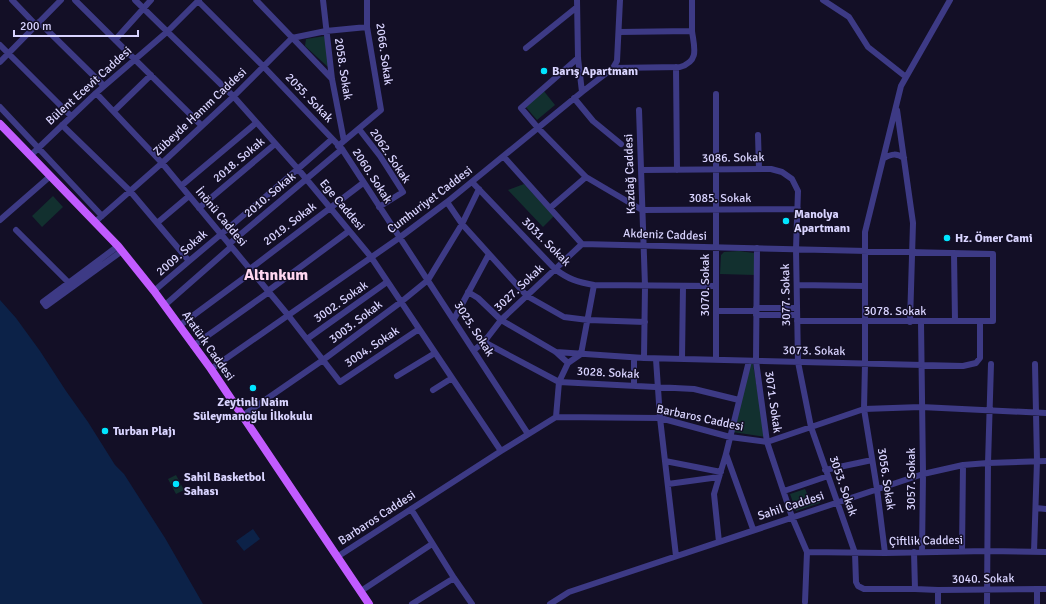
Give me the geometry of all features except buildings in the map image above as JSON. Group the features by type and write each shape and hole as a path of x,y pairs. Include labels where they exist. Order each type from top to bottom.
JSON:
{"main road":[{"name":"Atatürk Caddesi","path":"0,124 120,249 165,305 211,370 369,604"}],"street":[{"path":"12,0 104,86"},
{"path":"0,62 61,0"},
{"path":"75,0 202,126"},
{"name":"Ege Caddesi","path":"135,0 234,96 256,123 298,169 371,257 501,450"},
{"path":"115,40 151,0"},
{"name":"Bülent Ecevit Caddesi","path":"30,156 96,93 168,32 198,0"},
{"name":"2055. Sokak","path":"198,0 263,66 340,148"},
{"path":"256,0 332,79"},
{"name":"2058. Sokak","path":"323,0 332,79 344,141"},
{"name":"2066. Sokak","path":"367,0 367,27 381,110"},
{"path":"613,68 617,61 620,0"},
{"path":"613,68 676,67 688,65 693,60 694,54 692,0"},
{"path":"823,0 849,17 868,47 906,77"},
{"name":"3056. Sokak","path":"885,553 877,489 864,409 865,232 901,86 950,0"},
{"path":"526,48 577,3"},
{"path":"577,3 578,58 582,92"},
{"path":"292,38 367,27"},
{"path":"618,32 692,31"},
{"name":"Zübeyde Hanım Caddesi","path":"95,222 202,126 292,38"},
{"path":"0,45 71,116"},
{"path":"578,58 521,108 538,128 586,177 642,210"},
{"path":"676,67 677,170"},
{"name":"Cumhuriyet Caddesi","path":"211,370 448,202 574,98 613,68"},
{"path":"114,111 150,75"},
{"name":"İnönü Caddesi","path":"96,93 162,163 288,315 323,360"},
{"name":"3070. Sokak","path":"716,94 716,360"},
{"path":"574,98 593,121 621,144"},
{"path":"896,106 913,224 910,322"},
{"path":"0,107 102,216"},
{"name":"2010. Sokak","path":"165,305 230,245 306,180 340,148 344,141 359,130 381,110"},
{"name":"Kazdağ Caddesi","path":"639,110 645,286 644,358"},
{"path":"181,186 256,123"},
{"path":"62,125 130,192 189,261"},
{"name":"2062. Sokak","path":"359,130 380,156 403,192 379,207"},
{"path":"758,135 759,169"},
{"name":"2009. Sokak","path":"154,291 332,139"},
{"name":"2018. Sokak","path":"200,208 275,144"},
{"name":"2060. Sokak","path":"340,148 399,238"},
{"path":"884,158 891,154 897,154 904,158"},
{"path":"504,157 582,244"},
{"name":"3086. Sokak","path":"641,170 771,169 782,172 792,179 798,191 798,209"},
{"path":"550,208 586,177"},
{"path":"0,220 47,179"},
{"name":"3031. Sokak","path":"472,182 555,269 565,277 576,282 594,285 716,286"},
{"name":"2019. Sokak","path":"179,326 363,183"},
{"name":"3003. Sokak","path":"242,416 323,360 428,280 462,224 479,189"},
{"path":"157,224 190,196"},
{"path":"448,202 462,224 527,296 564,317 588,320 644,322"},
{"name":"3085. Sokak","path":"642,210 798,209"},
{"name":"3077. Sokak","path":"798,209 796,249 798,362 811,427"},
{"path":"16,230 68,283"},
{"path":"194,346 349,231"},
{"name":"3025. Sokak","path":"399,238 454,319 528,434"},
{"name":"Akdeniz Caddesi","path":"582,244 993,254 993,321"},
{"name":"3027. Sokak","path":"474,350 484,342 501,320 582,244"},
{"name":"3071. Sokak","path":"757,248 756,311 752,361 768,442 792,517 807,552"},
{"path":"120,249 45,304 68,283 120,249"},
{"path":"954,253 955,321"},
{"path":"454,319 489,254"},
{"name":"3002. Sokak","path":"307,339 387,282"},
{"path":"556,417 559,382 568,363 581,354 594,285"},
{"path":"797,285 864,286"},
{"path":"682,359 683,286"},
{"path":"468,292 478,298 501,320 556,352 568,363"},
{"name":"3078. Sokak","path":"716,311 756,311 865,322 993,321"},
{"name":"3073. Sokak","path":"556,352 656,359 963,366 976,363 980,358 980,321"},
{"name":"3057. Sokak","path":"921,322 923,474 922,552"},
{"name":"3004. Sokak","path":"323,360 340,382 419,329"},
{"name":"3028. Sokak","path":"484,342 559,382 694,389 739,400"},
{"path":"397,376 435,352"},
{"path":"634,358 634,386"},
{"path":"656,359 660,418 676,556"},
{"path":"719,542 714,494 726,454 739,400 752,361"},
{"path":"987,604 988,463 991,364"},
{"path":"1034,552 1037,461 1035,364"},
{"path":"433,390 452,378"},
{"name":"Barbaros Caddesi","path":"337,557 501,450 556,417 660,418 730,436 768,442 864,409 921,407 1046,413"},
{"name":"3053. Sokak","path":"811,427 855,553 856,582 859,587 864,589 915,589"},
{"path":"726,454 753,529"},
{"path":"784,492 827,473 872,460"},
{"path":"665,461 720,475"},
{"name":"Sahil Caddesi","path":"550,604 569,592 719,542 753,529 923,474 963,465 1046,461"},
{"path":"962,552 963,465"},
{"path":"668,484 720,475"},
{"path":"1036,508 1046,509"},
{"path":"411,509 432,544 472,604"},
{"path":"361,591 432,544"},
{"name":"Çiftlik Caddesi","path":"807,552 885,553 962,552 987,550 1046,552"},
{"path":"805,602 807,552"},
{"path":"914,552 915,589"},
{"path":"412,604 421,602 454,578"},
{"name":"3040. Sokak","path":"915,589 1046,589"},
{"path":"1037,589 1037,604"},
{"path":"938,590 938,604"}],"green space":[{"path":"325,36 329,68 305,46 306,39"},
{"path":"543,90 555,105 537,120 525,106"},
{"path":"524,184 554,216 543,227 508,190"},
{"path":"53,196 63,207 42,227 32,216"},
{"path":"739,251 754,253 755,275 720,274 721,255 724,252"},
{"path":"749,363 753,364 765,437 733,432"},
{"name":"Sahil Basketbol Sahası","path":"176,475 184,490 176,494 168,479"},
{"path":"805,489 809,498 817,495 820,503 796,511 790,494"}],"water":[{"path":"0,300 16,318 40,351 115,465 124,474 165,538 203,604 0,604"},
{"path":"253,529 260,539 244,551 236,541"}],"place":[{"name":"Barış Apartmanı","path":"544,71"},
{"name":"Manolya Apartmanı","path":"786,221"},
{"name":"Hz. Ömer Cami","path":"947,238"},
{"name":"Zeytinli Naim Süleymanoğlu İlkokulu","path":"253,388"},
{"name":"Turban Plajı","path":"105,431"},
{"name":"Sahil Basketbol Sahası","path":"176,484"}],"district":[{"name":"Altınkum","path":"276,275"}]}
